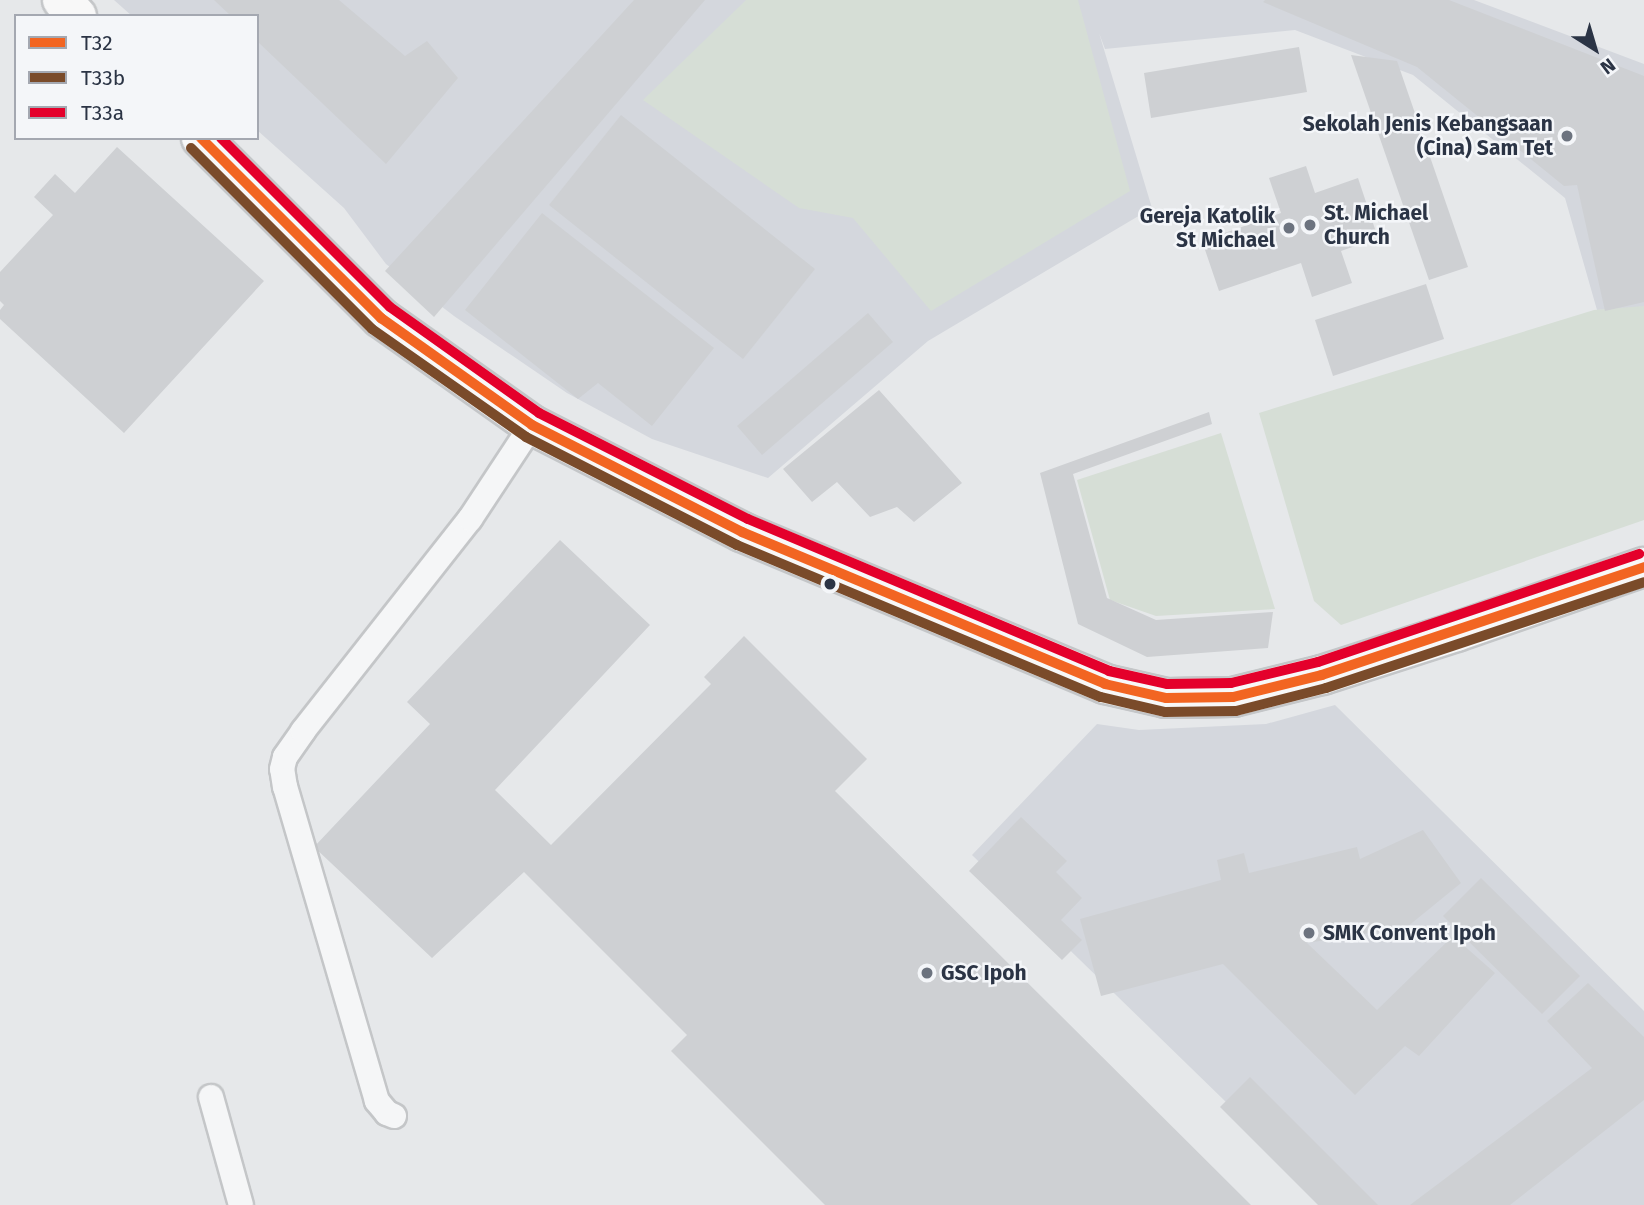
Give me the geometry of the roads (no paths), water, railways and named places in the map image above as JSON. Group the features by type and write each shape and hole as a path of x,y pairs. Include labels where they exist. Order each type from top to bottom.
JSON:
{"highway":[{"path":"62,0 75,14"},
{"path":"203,140 381,318 532,425 741,532 1105,684 1166,698 1233,696 1322,675 1457,632 1644,567"},
{"path":"406,338 462,346 528,392 641,452 728,493 798,556"}],"street":[{"path":"394,1116 381,1108 377,1101 288,799 282,769 285,757 303,731 470,519 532,425"},
{"path":"211,1097 239,1203"}],"place":[{"name":"Sekolah Jenis Kebangsaan (Cina) Sam Tet","path":"1567,136"},
{"name":"St. Michael Church","path":"1310,225"},
{"name":"Gereja Katolik St Michael","path":"1289,228"},
{"name":"SMK Convent Ipoh","path":"1309,933"},
{"name":"GSC Ipoh","path":"927,973"}]}
